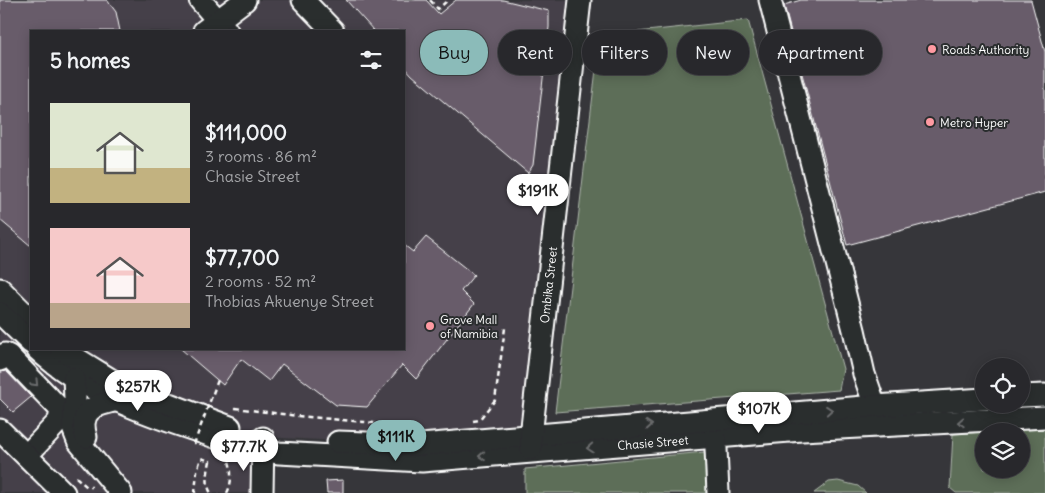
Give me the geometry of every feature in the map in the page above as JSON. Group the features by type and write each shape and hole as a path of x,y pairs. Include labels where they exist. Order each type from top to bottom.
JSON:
{"street":[{"path":"200,0 217,28 245,0"},
{"path":"303,0 332,30"},
{"name":"Ombika Street","path":"531,444 580,0"},
{"path":"770,0 864,374 875,406"},
{"path":"0,289 30,319"},
{"path":"0,313 30,342"},
{"name":"Chasie Street","path":"38,350 74,378 118,400 172,422 262,444 278,440 421,445 531,444 715,429 875,406 975,400"},
{"name":"Chasie Street","path":"63,350 120,386 240,432 262,444"},
{"path":"0,360 5,354 9,356 61,410 60,421 27,455"},
{"path":"74,378 73,428 78,441 121,493"},
{"path":"1030,396 1045,395"},
{"path":"94,460 83,425 86,415 98,405 118,400"},
{"name":"Chasie Street","path":"715,429 802,430 1045,417"},
{"path":"715,429 718,493"},
{"path":"0,430 64,493"},
{"path":"262,444 262,493"}],"path":[{"path":"430,0 438,9 448,0"},
{"path":"470,421 479,420 495,400 505,328"},
{"path":"202,447 194,444 218,380"},
{"path":"204,404 213,405"},
{"path":"232,408 394,424"},
{"path":"226,457 230,463 231,474 231,484 227,493"},
{"path":"195,493 197,471 201,458 210,461 208,489 211,493"}],"shaded area":[{"path":"0,0 580,0 572,71 572,30 498,30 498,75 572,75 531,436 421,445 263,437 264,493 0,493"}],"green space":[{"path":"748,20 759,60 759,75 763,75 843,369 839,390 555,412 595,75 667,75 667,30 656,30"},
{"path":"1045,429 1045,493 956,493 950,488 953,434 975,433 975,478 1030,478 1030,430"},
{"path":"705,452 707,493 525,493 525,469"},
{"path":"838,481 858,486 866,493 814,493 829,482"}],"building":[{"path":"0,0 107,0 116,12 120,30 30,30 30,245 0,220"},
{"path":"346,0 426,0 439,14 456,0 503,0 549,11 549,30 498,30 498,75 543,75 533,165 528,173 405,67 405,30 373,30"},
{"name":"Metro Hyper","path":"801,0 1031,0 1045,52 1045,192 847,245 802,75 882,75 882,30 791,30 784,5"},
{"name":"Grove Mall of Namibia","path":"426,237 474,275 461,291 474,304 416,379 402,365 367,407 336,405 282,364 269,381 241,359 223,385 182,350 405,350 405,246 413,252"},
{"path":"6,371 31,397 13,412 0,399 0,372"},
{"path":"343,480 343,493 327,493 326,481"}],"place":[{"name":"Roads Authority","path":"932,49"},
{"name":"Metro Hyper","path":"930,122"},
{"name":"Grove Mall of Namibia","path":"430,326"}]}
